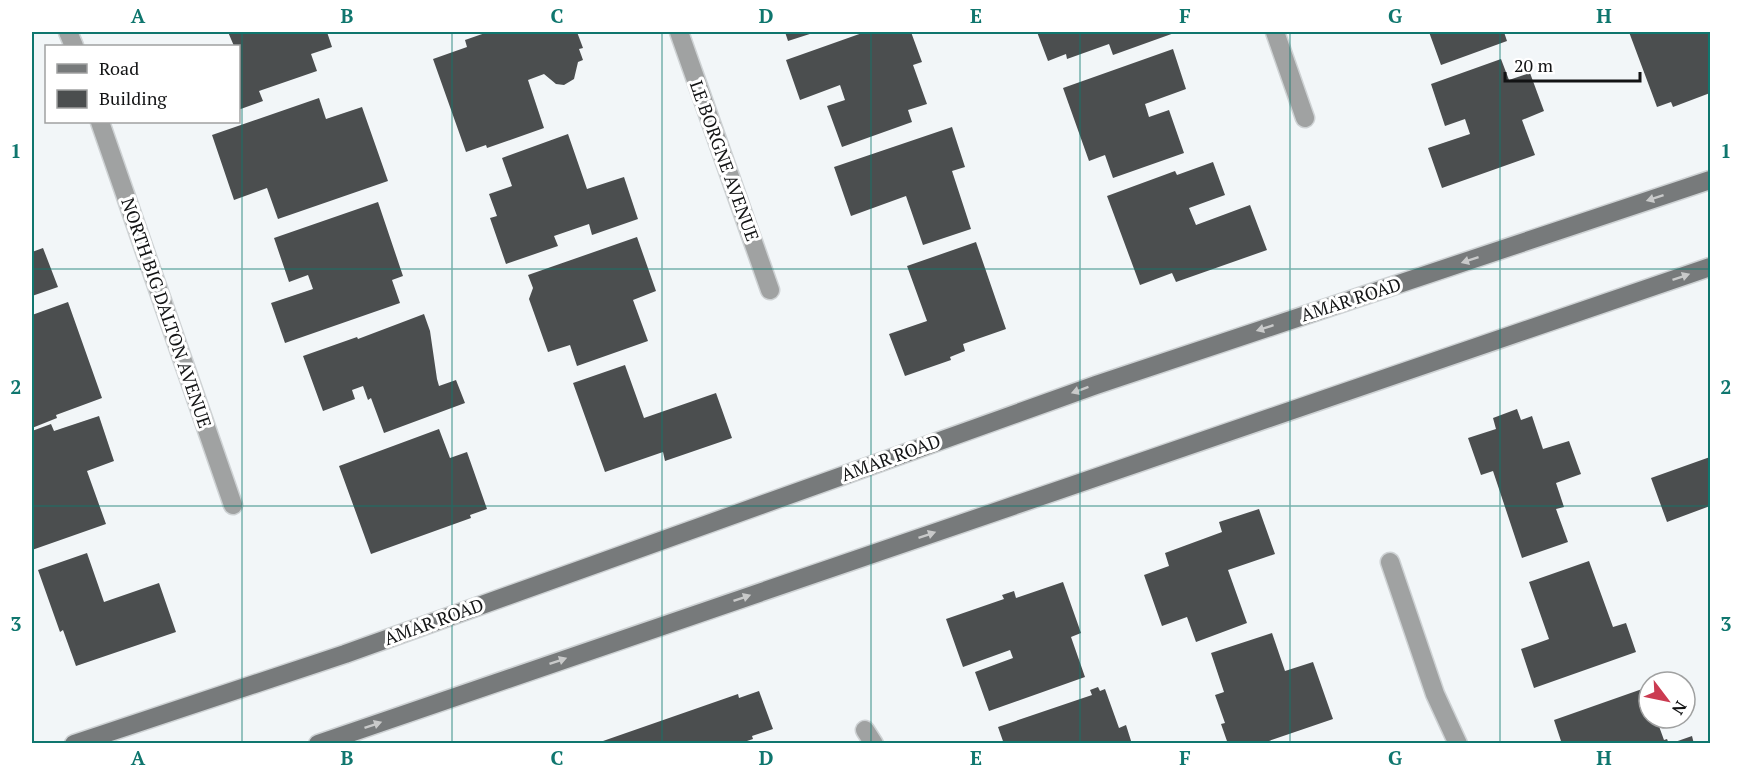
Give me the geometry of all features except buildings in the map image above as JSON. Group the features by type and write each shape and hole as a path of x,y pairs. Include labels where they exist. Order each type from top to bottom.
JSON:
{"main road":[{"name":"AMAR ROAD","path":"75,744 345,654 1096,385 1710,180"},
{"path":"318,744 1710,267"}],"street":[{"name":"LE BORGNE AVENUE","path":"678,32 770,290"},
{"path":"1275,32 1305,118"},
{"name":"NORTH BIG DALTON AVENUE","path":"100,123 233,505"},
{"path":"1390,562 1435,694 1458,744"}]}
